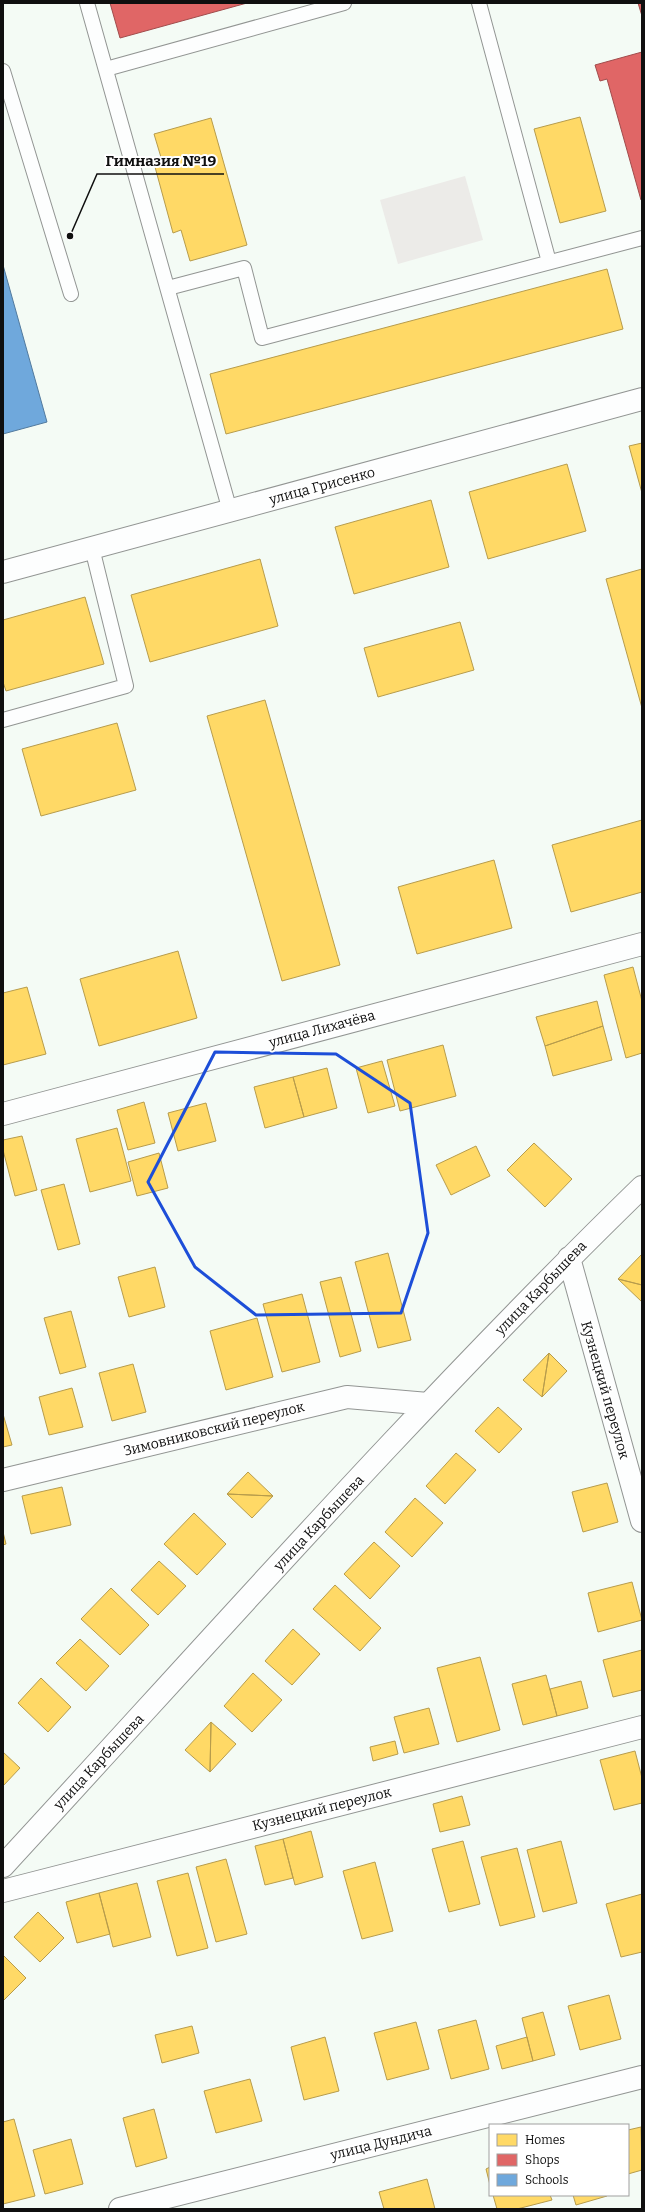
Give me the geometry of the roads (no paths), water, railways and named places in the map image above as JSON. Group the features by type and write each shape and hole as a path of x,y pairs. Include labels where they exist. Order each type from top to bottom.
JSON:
{"street":[{"name":"улица Грисенко","path":"3,572 642,399"},
{"name":"улица Лихачёва","path":"3,1114 642,944"},
{"name":"улица Карбышева","path":"3,1866 428,1404 569,1258 642,1187"},
{"name":"Кузнецкий переулок","path":"569,1258 642,1521"},
{"name":"Зимовниковский переулок","path":"3,1480 347,1397 428,1404"},
{"name":"Кузнецкий переулок","path":"3,1891 642,1727"},
{"name":"улица Дундича","path":"120,2209 642,2077"}],"lane":[{"path":"88,3 230,510"},
{"path":"106,69 344,3"},
{"path":"479,3 549,262"},
{"path":"3,71 71,294"},
{"path":"168,288 244,268 262,338 642,238"},
{"path":"3,720 126,686 92,548"}],"place":[{"name":"Гимназия №19","path":"70,236"}]}
